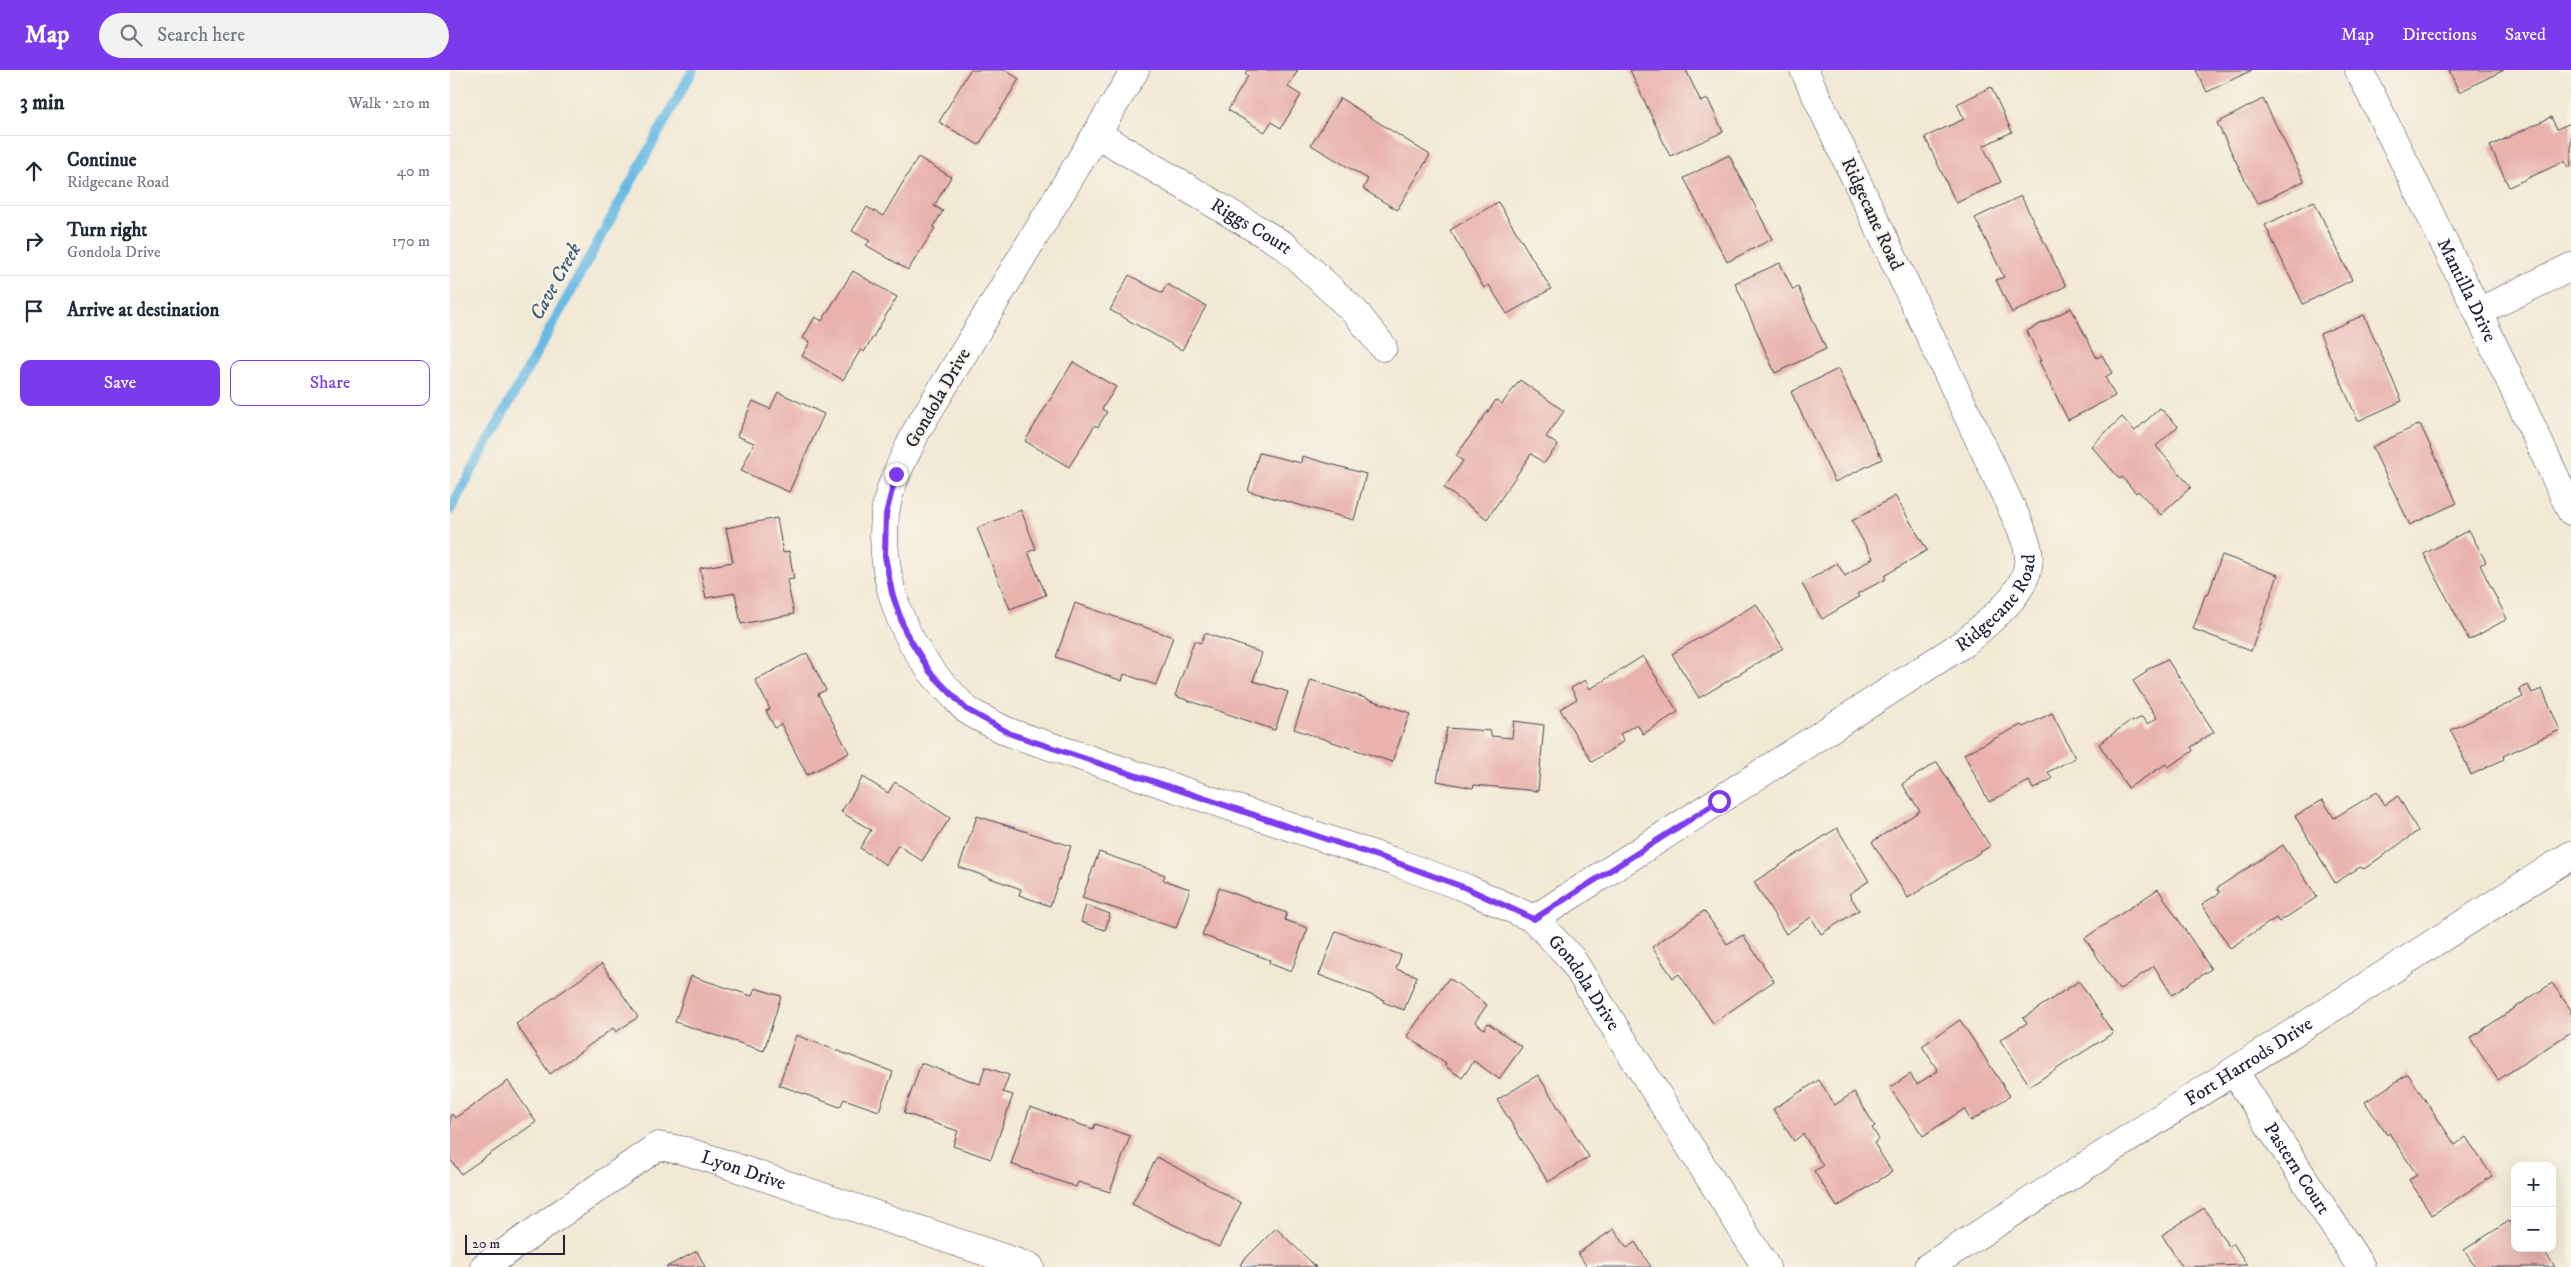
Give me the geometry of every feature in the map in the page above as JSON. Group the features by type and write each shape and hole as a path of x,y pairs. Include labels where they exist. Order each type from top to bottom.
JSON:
{"street":[{"name":"Gondola Drive","path":"1135,70 917,430 896,474 886,514 885,556 892,593 905,631 930,672 966,709 1011,734 1392,861 1466,888 1534,919 1571,958 1766,1267"},
{"name":"Mantilla Drive","path":"2359,70 2478,312 2571,511"},
{"name":"Ridgecane Road","path":"1534,919 1964,643 2003,608 2018,589 2028,568 2028,551 2021,528 1814,74"},
{"name":"Riggs Court","path":"1097,134 1284,246 1356,313 1383,347"},
{"path":"2478,312 2571,267"},
{"name":"Fort Harrods Drive","path":"1928,1267 2571,855"},
{"name":"Pastern Court","path":"2234,1071 2360,1267"},
{"name":"Lyon Drive","path":"484,1267 658,1146 720,1162 1030,1267"}],"building":[{"path":"970,70 1005,70 1019,79 979,145 939,122"},
{"path":"1247,70 1298,70 1288,87 1301,95 1281,128 1271,122 1265,132 1228,110 1248,76 1245,73"},
{"path":"1630,70 1686,70 1701,102 1708,99 1723,132 1670,156"},
{"path":"2196,70 2252,70 2207,92"},
{"path":"2449,70 2504,70 2459,92"},
{"path":"1991,87 2012,132 1983,146 2001,182 1956,203 1925,137 1964,119 1957,104"},
{"path":"1340,98 1430,155 1397,210 1363,189 1368,179 1311,145"},
{"path":"2263,99 2304,181 2257,204 2217,123"},
{"path":"2551,117 2557,129 2571,123 2571,166 2568,168 2565,161 2509,187 2490,146"},
{"path":"1729,155 1772,239 1727,262 1684,178"},
{"path":"918,157 951,177 934,206 943,211 933,227 935,228 908,270 866,245 870,241 852,231 867,207 883,216"},
{"path":"2021,196 2066,286 2012,313 1996,280 2004,277 1975,218"},
{"path":"2314,201 2352,280 2303,304 2265,225"},
{"path":"1498,202 1551,289 1507,314 1489,285 1484,288 1450,230"},
{"path":"1780,263 1793,290 1798,287 1826,349 1775,373 1735,283"},
{"path":"853,271 897,297 864,352 861,349 843,380 802,356 810,342 803,338 815,317 822,321"},
{"path":"1129,275 1162,293 1167,284 1206,306 1182,350 1110,310"},
{"path":"2071,308 2097,358 2102,355 2112,373 2105,377 2115,396 2068,420 2039,361 2041,361 2027,331"},
{"path":"2364,315 2402,401 2358,421 2320,334"},
{"path":"1073,362 1116,387 1102,409 1107,412 1098,427 1095,425 1069,467 1025,441"},
{"path":"1838,369 1882,459 1835,482 1791,392"},
{"path":"1520,380 1564,411 1546,437 1558,445 1544,463 1531,454 1487,519 1444,488 1463,461 1456,456 1496,400 1502,404"},
{"path":"778,392 824,414 789,492 741,471 754,443 737,436 753,401 770,409"},
{"path":"2160,408 2178,426 2156,446 2191,487 2161,515 2138,491 2136,493 2122,477 2120,479 2091,446 2122,417 2135,431"},
{"path":"2420,424 2457,503 2410,525 2372,447"},
{"path":"1259,453 1301,463 1302,456 1366,474 1354,520 1248,491"},
{"path":"1895,496 1927,550 1884,576 1886,579 1857,594 1859,597 1822,619 1802,584 1837,563 1845,576 1873,558 1852,521"},
{"path":"1021,510 1036,549 1028,552 1046,595 1010,609 977,528"},
{"path":"777,518 783,553 789,551 794,579 787,580 794,614 741,624 735,593 706,598 700,568 733,562 726,528"},
{"path":"2469,530 2486,562 2480,565 2507,619 2469,640 2424,554"},
{"path":"2222,555 2278,575 2251,651 2193,629 2206,593 2208,595"},
{"path":"1075,603 1173,637 1156,685 1124,674 1122,681 1056,657"},
{"path":"1756,604 1783,648 1699,698 1672,654"},
{"path":"1205,633 1262,653 1253,681 1288,692 1275,730 1175,696 1194,641 1201,643"},
{"path":"807,653 826,690 818,694 849,753 807,775 781,724 775,728 766,711 770,709 755,680"},
{"path":"1643,656 1678,712 1643,734 1637,724 1620,734 1624,741 1592,762 1560,709 1577,699 1571,688 1585,680 1590,689"},
{"path":"2167,659 2214,732 2191,747 2193,751 2168,767 2166,764 2128,788 2099,744 2131,720 2132,722 2142,717 2147,724 2157,718 2133,681 2147,672 2146,670"},
{"path":"1311,680 1410,713 1392,762 1294,729"},
{"path":"2528,685 2532,693 2542,689 2560,730 2503,756 2504,759 2471,775 2451,730 2523,697 2519,689"},
{"path":"2052,713 2075,758 2048,772 2052,779 2033,789 2029,781 1989,802 1964,754 2021,725 2023,727"},
{"path":"1514,721 1544,725 1538,791 1474,785 1473,788 1437,781 1447,728 1491,731 1491,736 1512,738"},
{"path":"1937,762 1990,846 1908,898 1872,842 1920,811 1902,784"},
{"path":"863,777 888,793 895,782 950,818 922,861 898,845 886,865 860,848 871,830 841,812"},
{"path":"2377,792 2385,805 2398,796 2418,831 2364,869 2360,867 2335,883 2295,816 2323,800 2334,818"},
{"path":"977,816 1071,846 1050,906 1019,895 1021,889 959,867"},
{"path":"1837,828 1869,881 1849,894 1859,910 1821,934 1811,917 1786,934 1754,882"},
{"path":"2283,845 2317,897 2279,922 2276,918 2230,948 2202,904 2220,893 2217,888"},
{"path":"1099,852 1165,875 1163,880 1190,889 1176,928 1082,898"},
{"path":"1219,888 1287,913 1285,920 1308,928 1291,972 1269,963 1270,960 1202,935"},
{"path":"2158,889 2211,969 2172,995 2154,966 2119,990 2085,938"},
{"path":"1086,905 1110,914 1105,930 1081,922"},
{"path":"1704,911 1727,944 1743,935 1774,981 1713,1023 1679,974 1673,978 1652,947"},
{"path":"1336,931 1401,955 1396,969 1417,976 1404,1010 1383,1002 1384,1000 1319,975"},
{"path":"602,964 638,1017 616,1032 613,1028 550,1074 516,1024"},
{"path":"691,976 752,996 755,988 781,996 764,1051 675,1022"},
{"path":"1449,978 1487,1005 1475,1022 1484,1029 1488,1023 1522,1047 1499,1079 1474,1061 1462,1078 1407,1036"},
{"path":"2079,981 2113,1033 2030,1086 2000,1040 2027,1023 2023,1018"},
{"path":"2552,983 2571,1010 2571,1032 2498,1080 2470,1038"},
{"path":"1960,1020 2010,1096 1971,1121 1964,1109 1923,1136 1890,1088 1910,1074 1917,1084 1938,1071 1922,1046"},
{"path":"796,1035 893,1072 879,1111 844,1099 840,1107 779,1085"},
{"path":"921,1063 980,1084 985,1067 1009,1075 1003,1092 1013,1095 991,1159 953,1146 958,1131 904,1113"},
{"path":"2408,1074 2455,1145 2466,1137 2492,1176 2432,1215 2409,1180 2417,1175 2389,1133 2387,1135 2365,1102"},
{"path":"1538,1075 1589,1157 1548,1182 1497,1100"},
{"path":"1819,1080 1835,1105 1854,1092 1875,1126 1872,1128 1879,1139 1874,1143 1892,1172 1837,1207 1814,1171 1823,1166 1803,1134 1794,1141 1773,1109"},
{"path":"508,1081 536,1122 461,1174 450,1159 450,1116 452,1114 455,1118"},
{"path":"1030,1107 1093,1129 1095,1124 1130,1136 1110,1192 1078,1182 1076,1187 1011,1164"},
{"path":"1157,1157 1241,1203 1219,1247 1132,1204"},
{"path":"2204,1208 2229,1247 2233,1243 2247,1265 2182,1267 2162,1235"},
{"path":"2509,1221 2511,1224 2511,1252 2545,1252 2555,1267 2475,1267 2464,1250"},
{"path":"1276,1228 1316,1267 1243,1267 1240,1264"},
{"path":"1614,1229 1627,1248 1635,1242 1651,1267 1587,1267 1578,1253"},
{"path":"697,1251 705,1267 666,1267"}],"waterway":[{"name":"Cave Creek","path":"450,510 693,70"}],"route":[{"path":"896,474 886,514 885,556 892,593 905,631 930,672 966,709 1011,734 1392,861 1466,888 1534,919 1719,801"}]}
